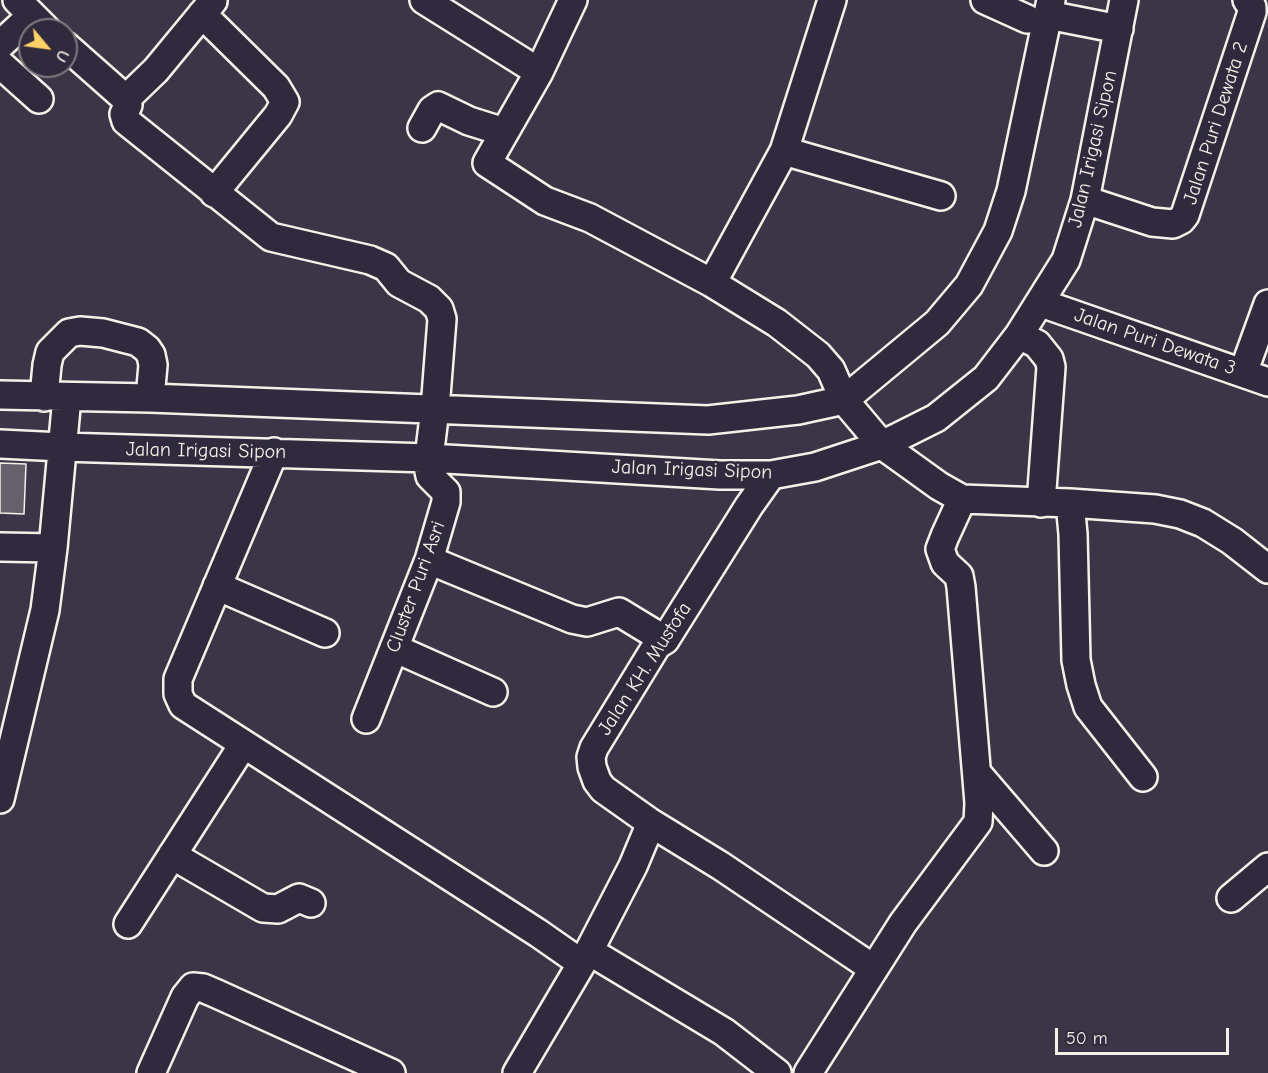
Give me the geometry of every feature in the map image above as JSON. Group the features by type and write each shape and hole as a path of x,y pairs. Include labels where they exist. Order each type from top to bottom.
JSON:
{"street":[{"path":"424,0 539,72"},
{"path":"573,0 539,72 487,164 545,201 590,218 712,283 777,323 818,355 831,370 846,402 880,442 939,486 962,500 1071,503 1155,509 1180,514 1203,523 1232,541 1268,569"},
{"path":"712,283 784,151 832,0"},
{"path":"985,0 1119,29"},
{"name":"Jalan Irigasi Sipon","path":"0,444 62,443 429,458 720,475 771,475 815,467 880,442 936,418 986,378 1041,303 1066,260 1085,200 1124,0"},
{"name":"Jalan Puri Dewata 2","path":"1085,200 1159,223 1173,224 1181,220 1185,215 1252,12 1252,7 1247,0"},
{"path":"126,99 156,70 208,7 276,87 285,102 278,115 214,193"},
{"path":"0,395 59,400 150,398 708,420 846,402 937,323 969,285 998,231 1011,190 1042,11"},
{"path":"0,45 32,15"},
{"path":"78,57 126,99 128,105 124,114 126,120 271,237 370,260 386,267 399,283 429,298 439,309 442,319 429,458"},
{"path":"0,64 39,99"},
{"path":"422,128 432,110 438,106 469,121 504,132"},
{"path":"784,151 941,196"},
{"name":"Jalan Puri Dewata 3","path":"1041,303 1268,382"},
{"path":"1243,373 1268,304"},
{"path":"0,799 45,610 53,548 62,443 59,400 47,365 50,352 69,333 80,331 104,333 138,342 151,355 153,365 150,398"},
{"path":"1019,335 1037,344 1049,359 1052,367 1041,503"},
{"path":"274,452 178,679 178,694 183,705 538,933 724,1032 777,1073"},
{"name":"Cluster Puri Asri","path":"366,719 429,560 447,496 443,488 430,476 429,458"},
{"name":"Jalan KH. Mustofa","path":"651,823 603,789 597,781 591,757 594,748 657,645 665,640 748,506 771,475"},
{"path":"808,1073 903,923 974,829 979,814 961,587 959,576 945,562 940,549 962,500"},
{"path":"1071,503 1077,660 1081,685 1088,707 1143,777"},
{"path":"0,547 53,548"},
{"path":"429,560 572,619 587,622 619,612 665,640"},
{"path":"217,586 325,633"},
{"path":"394,648 493,693"},
{"path":"128,924 243,745"},
{"path":"977,773 1044,850"},
{"path":"517,1073 585,957 633,866 651,823 721,866 874,969"},
{"path":"172,855 263,908 278,909 298,898 311,903"},
{"path":"1231,898 1268,867"},
{"path":"151,1073 185,997 193,987 218,994 382,1072"}],"building":[{"path":"0,463 26,464 24,514 0,513"}]}
